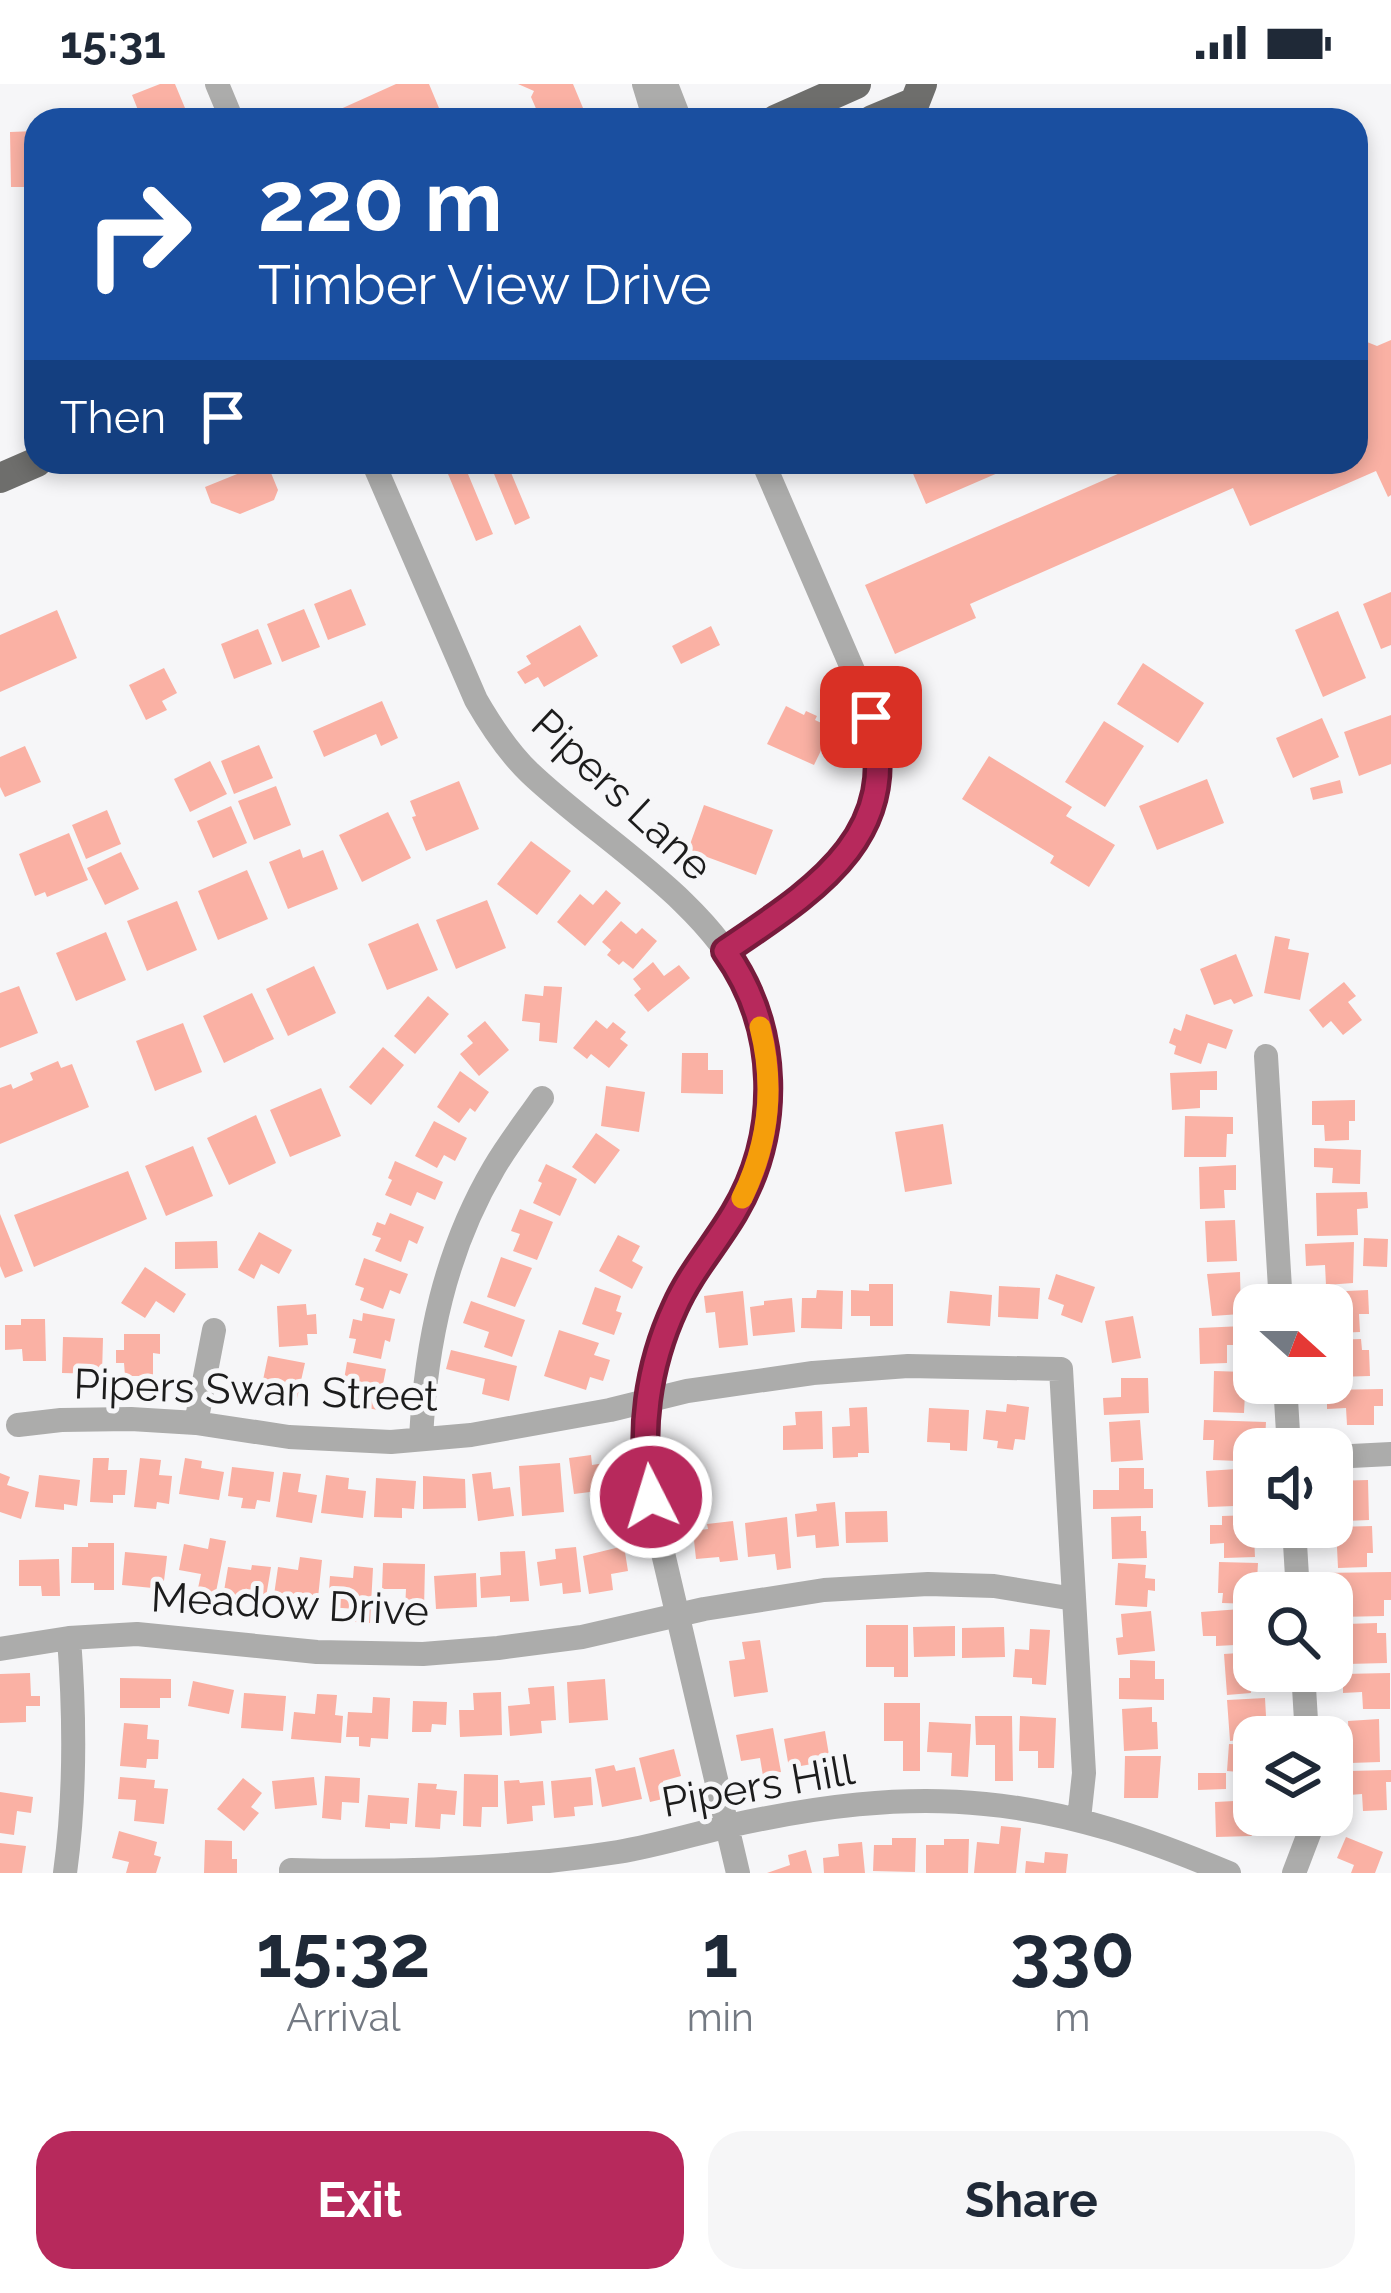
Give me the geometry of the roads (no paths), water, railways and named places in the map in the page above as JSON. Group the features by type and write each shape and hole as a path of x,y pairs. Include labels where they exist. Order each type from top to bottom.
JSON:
{"main road":[{"path":"802,108 856,84"},
{"path":"900,108 914,102 922,84"}],"street":[{"name":"Pipers Lane","path":"379,474 489,723 528,771 704,924 748,989 762,1034 770,1091 756,1164 743,1196 674,1307 659,1350 646,1436 648,1482 738,1873"},
{"path":"725,951 808,893 847,854 869,811 877,769 875,730 862,691 768,474"},
{"path":"1267,1057 1280,1284"},
{"path":"421,1438 430,1345 448,1271 494,1167 542,1098"},
{"path":"196,1424 214,1330"},
{"name":"Pipers Swan Street","path":"17,1426 131,1419 289,1437 391,1442 471,1435 687,1391 814,1372 908,1366 1061,1369 1074,1598"},
{"path":"1353,1456 1391,1454"},
{"name":"Meadow Drive","path":"0,1649 69,1638 158,1634 295,1651 403,1655 554,1641 824,1590 994,1586 1074,1598"},
{"path":"1074,1598 1084,1773 1079,1819"},
{"path":"65,1873 75,1740 69,1638"},
{"name":"Pipers Hill","path":"291,1871 509,1870 835,1807 909,1801 983,1804 1079,1819 1229,1873"},
{"path":"1294,1873 1307,1836"}]}
